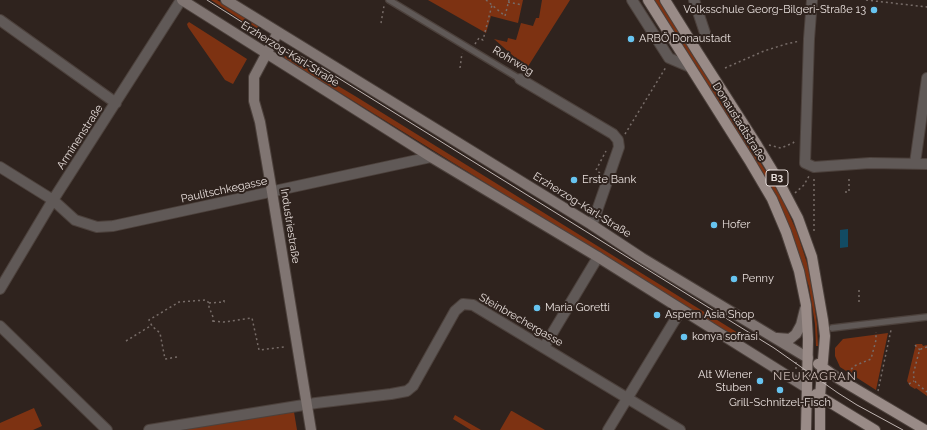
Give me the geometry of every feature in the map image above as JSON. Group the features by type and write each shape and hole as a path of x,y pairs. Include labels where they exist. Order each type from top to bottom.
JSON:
{"main road":[{"name":"Erzherzog-Karl-Straße","path":"182,0 431,157 598,257 875,430"},
{"name":"Erzherzog-Karl-Straße","path":"226,0 592,224 642,258 925,430"},
{"name":"Donaustadtstraße","path":"648,0 772,199 793,251 806,305 808,358 806,430"},
{"name":"Donaustadtstraße","path":"666,0 777,178 798,218 812,257 821,303 824,336 820,396 820,430"},
{"name":"Industriestraße","path":"278,32 254,77 254,101 260,122 312,430"},
{"path":"775,338 790,339 796,334 801,325 806,305"}],"street":[{"name":"Arminenstraße","path":"0,289 53,200 182,0"},
{"path":"632,0 669,58 690,67"},
{"name":"Donaustadtstraße","path":"670,0 672,11"},
{"path":"694,0 706,36"},
{"path":"812,0 809,39 806,163 814,167 870,163 927,164"},
{"path":"0,20 116,103"},
{"path":"915,163 927,78"},
{"name":"Rohrweg","path":"520,79 613,134 618,144"},
{"path":"592,224 618,144"},
{"name":"Paulitschkegasse","path":"0,167 53,200 75,220 97,227 113,226 431,157"},
{"path":"544,347 598,257"},
{"name":"Steinbrechergasse","path":"307,405 407,391 413,386 455,311 463,304 473,305 680,430"},
{"path":"608,430 682,310"},
{"path":"0,326 107,430"},
{"path":"149,430 200,426 307,405"}],"lane":[{"name":"Rohrweg","path":"389,0 520,79"},
{"path":"832,328 927,317"}],"path":[{"path":"381,23 384,0"},
{"path":"486,0 505,16"},
{"path":"866,0 927,7"},
{"path":"506,20 505,16 509,1 522,5"},
{"path":"472,50 479,38 483,40 492,5"},
{"path":"725,68 764,51 803,40"},
{"path":"460,68 463,45"},
{"path":"618,144 668,64"},
{"path":"769,145 782,148 793,143 799,136"},
{"path":"598,172 596,170 606,151"},
{"path":"792,195 799,190 806,181 809,165"},
{"path":"846,193 846,191 849,191 849,177"},
{"path":"814,179 814,231"},
{"path":"859,288 859,302"},
{"path":"176,357 165,359 160,333 149,320 179,302 206,300 209,303 224,302 224,300"},
{"path":"209,303 213,322 252,318 259,350 284,347"},
{"path":"126,341 152,325"},
{"path":"877,392 891,330"},
{"path":"848,373 854,366 871,359 876,340 876,332"},
{"path":"915,345 920,350"},
{"path":"927,347 920,350 913,374 915,381 927,392"},
{"path":"911,363 915,364"},
{"path":"909,384 915,381"}],"shaded area":[{"path":"211,0 217,0 257,25 259,27 258,31"},
{"path":"428,0 523,0 518,23 491,16 486,33"},
{"path":"542,0 570,0 527,68 494,39 507,42 508,38 516,40 521,23 533,26 536,18 539,18"},
{"path":"653,0 659,0 780,194 797,232 807,263 817,324 818,346 816,346 815,324 809,287 793,236 777,200"},
{"path":"189,22 247,59 233,84 225,80 188,27 187,24"},
{"path":"285,56 355,96 743,336 741,341 284,58"},
{"path":"888,333 876,390 840,367 835,356 835,348 843,339"},
{"path":"916,344 922,344 923,346 927,345 927,396 916,388 915,389 910,386 907,381"},
{"path":"34,408 42,426 33,430 0,430 0,423"},
{"path":"291,411 294,412 297,430 176,430"},
{"path":"512,411 545,430 500,430"},
{"path":"455,415 481,430 471,430 453,419"}],"water":[{"path":"848,229 848,247 840,248 840,230"}],"tram line":[{"path":"207,0 272,41 319,66 774,348 857,405 903,430"}],"place":[{"name":"Volksschule Georg-Bilgeri-Straße 13","path":"874,10"},
{"name":"ARBÖ Donaustadt","path":"631,39"},
{"name":"Erste Bank","path":"574,180"},
{"name":"Hofer","path":"714,225"},
{"name":"Penny","path":"734,279"},
{"name":"Maria Goretti","path":"537,308"},
{"name":"Aspern Asia Shop","path":"657,315"},
{"name":"konya sofrasi","path":"684,337"},
{"name":"Alt Wiener Stuben","path":"760,381"},
{"name":"Grill-Schnitzel-Fisch","path":"780,390"}],"district":[{"name":"NEUKAGRAN","path":"815,376"}]}
